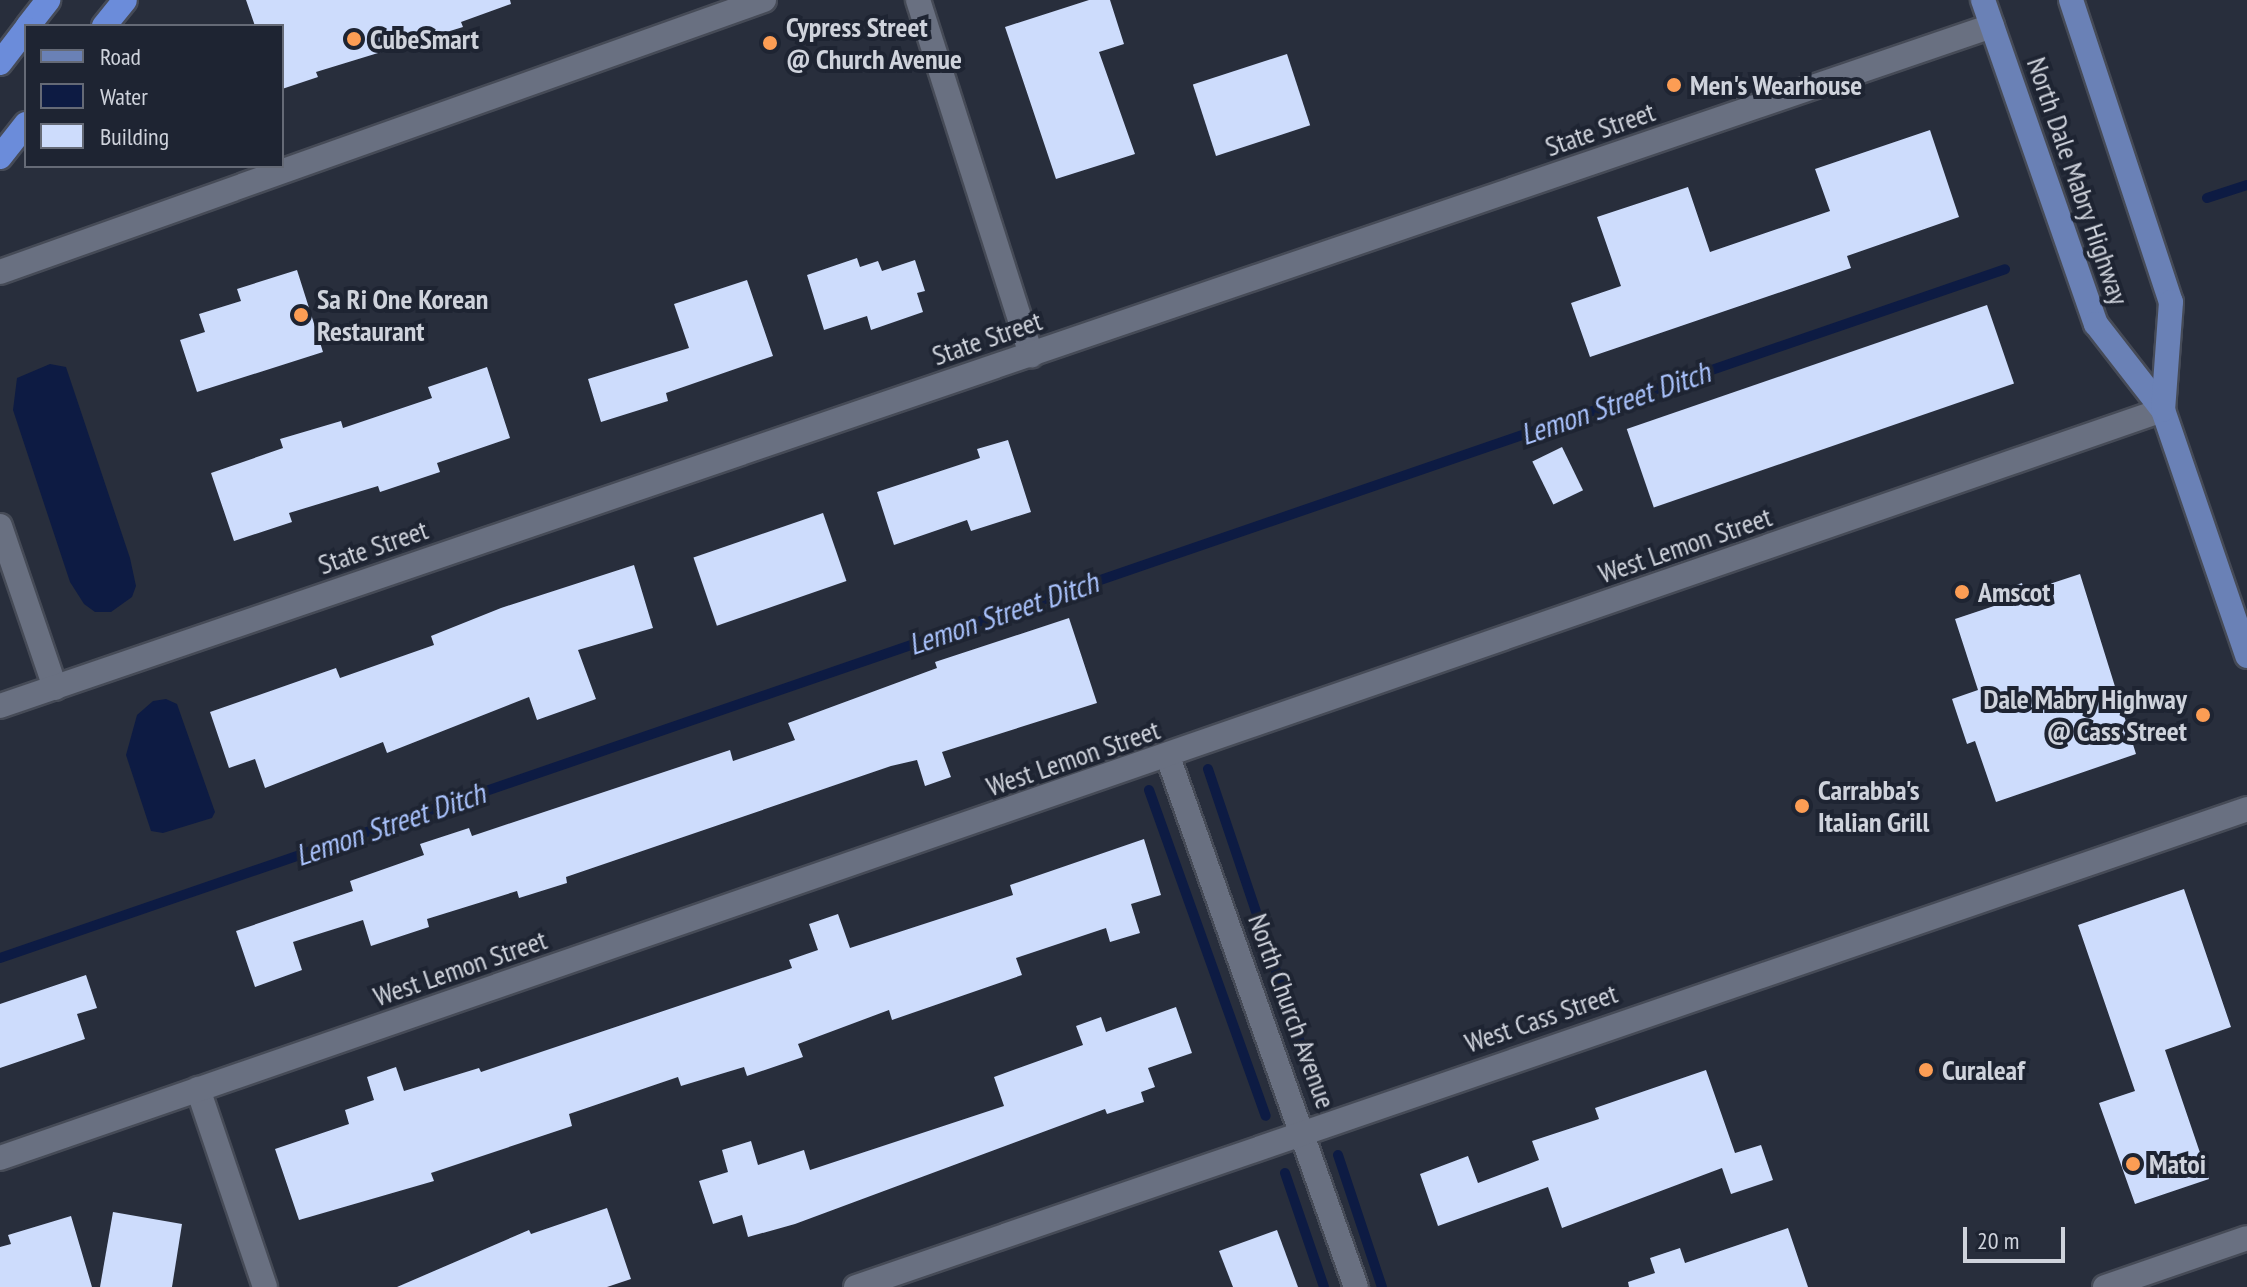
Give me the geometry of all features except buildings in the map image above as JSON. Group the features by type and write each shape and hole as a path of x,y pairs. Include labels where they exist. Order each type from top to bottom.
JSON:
{"highway":[{"path":"30,24 48,0"},
{"path":"106,24 125,0"},
{"path":"0,63 24,32"},
{"path":"0,157 24,127"}],"main road":[{"name":"North Dale Mabry Highway","path":"1983,0 2096,324 2163,410 2247,656"},
{"name":"North Dale Mabry Highway","path":"2071,0 2171,302 2163,410"}],"street":[{"path":"0,272 764,0"},
{"path":"918,0 1031,355"},
{"name":"State Street","path":"0,706 1992,26"},
{"name":"West Lemon Street","path":"0,1158 1168,757 2163,410"},
{"path":"0,526 55,688"},
{"name":"North Church Avenue","path":"1168,757 1356,1287"},
{"name":"West Cass Street","path":"856,1287 2247,809"},
{"path":"198,1089 265,1287"},
{"path":"2105,1287 2247,1238"}],"water":[{"path":"50,364 66,367 130,558 136,586 132,597 111,612 95,612 84,604 70,582 13,410 17,378"},
{"path":"166,699 177,704 215,812 212,818 163,833 151,831 126,755 137,715 153,701"}],"waterway":[{"path":"2207,198 2247,185"},
{"name":"Lemon Street Ditch","path":"0,958 2005,269"},
{"path":"1208,769 1319,1098"},
{"path":"1149,790 1266,1116"},
{"path":"1338,1155 1382,1287"},
{"path":"1285,1173 1324,1287"}],"place":[{"name":"CubeSmart","path":"354,39"},
{"name":"Cypress Street @ Church Avenue","path":"770,43"},
{"name":"Men's Wearhouse","path":"1674,85"},
{"name":"Sa Ri One Korean Restaurant","path":"301,315"},
{"name":"Amscot","path":"1962,592"},
{"name":"Dale Mabry Highway @ Cass Street","path":"2203,715"},
{"name":"Carrabba's Italian Grill","path":"1802,806"},
{"name":"Curaleaf","path":"1926,1070"},
{"name":"Matoi","path":"2133,1164"}]}
